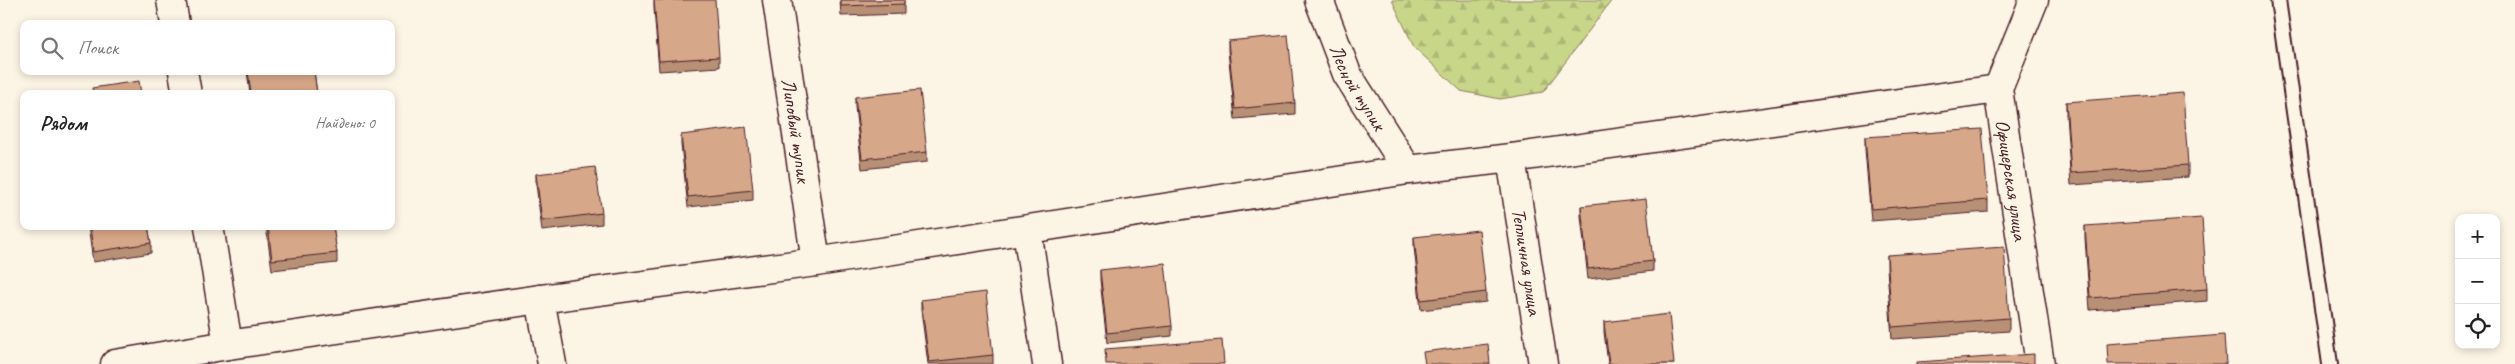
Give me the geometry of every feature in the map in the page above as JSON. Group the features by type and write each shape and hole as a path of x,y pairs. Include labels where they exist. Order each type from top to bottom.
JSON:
{"street":[{"path":"172,0 174,20"},
{"name":"Липовый тупик","path":"776,0 816,262"},
{"name":"Лесной тупик","path":"1319,0 1347,74 1408,170"},
{"name":"Офицерская улица","path":"2034,0 1998,89 2040,364"},
{"path":"184,75 186,90"},
{"path":"115,364 228,345 540,299 816,262 1408,170 1511,158 1998,89"},
{"name":"Тепличная улица","path":"1511,158 1543,364"},
{"path":"209,230 228,345"},
{"path":"1027,230 1047,364"},
{"path":"540,299 552,364"}],"lane":[{"path":"2278,0 2330,364"}],"green space":[{"path":"1392,0 1612,0 1543,92 1500,99 1461,91 1414,47"}],"building":[{"path":"654,0 715,0 719,57 659,61"},
{"path":"841,0 904,0 904,4 841,6"},
{"path":"1288,35 1295,103 1235,109 1228,41"},
{"path":"249,75 315,75 316,90 250,90"},
{"path":"139,81 140,90 92,90 92,88"},
{"path":"920,90 927,152 862,159 855,97"},
{"path":"2183,93 2188,165 2071,173 2066,102"},
{"path":"746,127 753,190 688,197 681,135"},
{"path":"1982,129 1988,200 1871,209 1865,137"},
{"path":"595,167 602,213 542,221 536,174"},
{"path":"1646,199 1653,261 1588,269 1581,206"},
{"path":"2202,218 2207,289 2090,298 2085,226"},
{"path":"90,230 149,230 151,243 93,252"},
{"path":"268,230 334,230 337,253 272,260"},
{"path":"1479,230 1486,292 1421,300 1414,237"},
{"path":"2004,247 2009,318 1892,327 1887,255"},
{"path":"1165,263 1172,326 1107,333 1100,270"},
{"path":"986,292 993,355 929,362 921,300"},
{"path":"1669,314 1674,364 1609,364 1604,322"},
{"path":"2224,335 2226,364 2108,364 2107,344"},
{"path":"1222,340 1224,364 1106,364 1105,349"},
{"path":"1488,344 1490,364 1425,364 1423,352"},
{"path":"2034,354 2034,364 1917,364 1917,362"}]}
